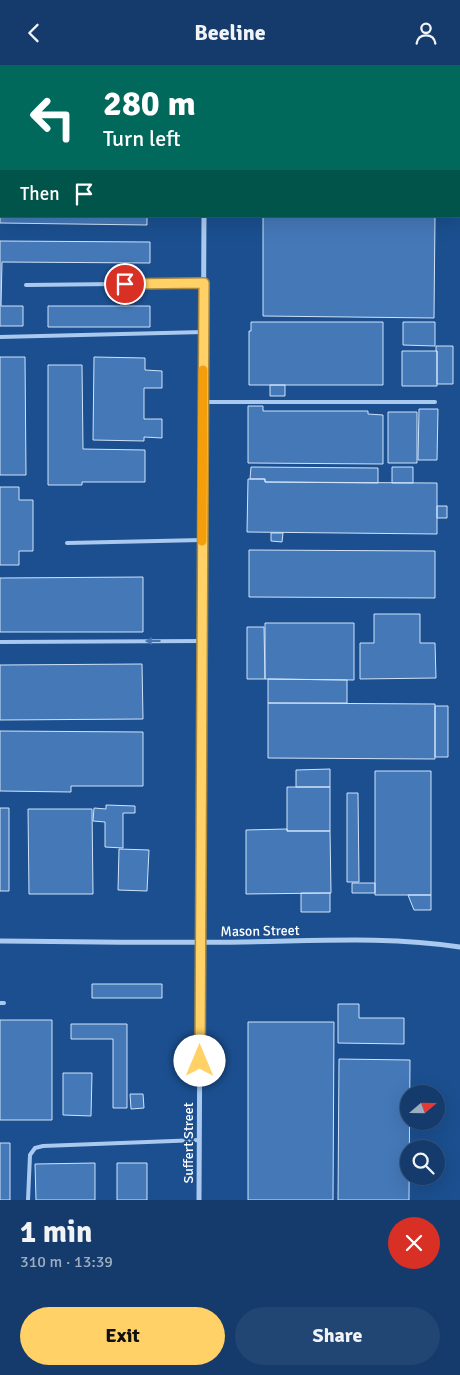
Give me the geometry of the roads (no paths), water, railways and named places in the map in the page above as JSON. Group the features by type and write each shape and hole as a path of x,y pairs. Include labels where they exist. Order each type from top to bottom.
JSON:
{"street":[{"name":"Suffert Street","path":"199,1200 204,217"},
{"name":"Mason Street","path":"0,941 200,943 389,940 460,947"}],"lane":[{"path":"26,285 204,283"},
{"path":"0,337 204,332"},
{"path":"203,402 435,402"},
{"path":"68,543 202,540"},
{"path":"0,642 202,641"},
{"path":"28,1200 30,1155 36,1148 43,1146 199,1140"}]}
